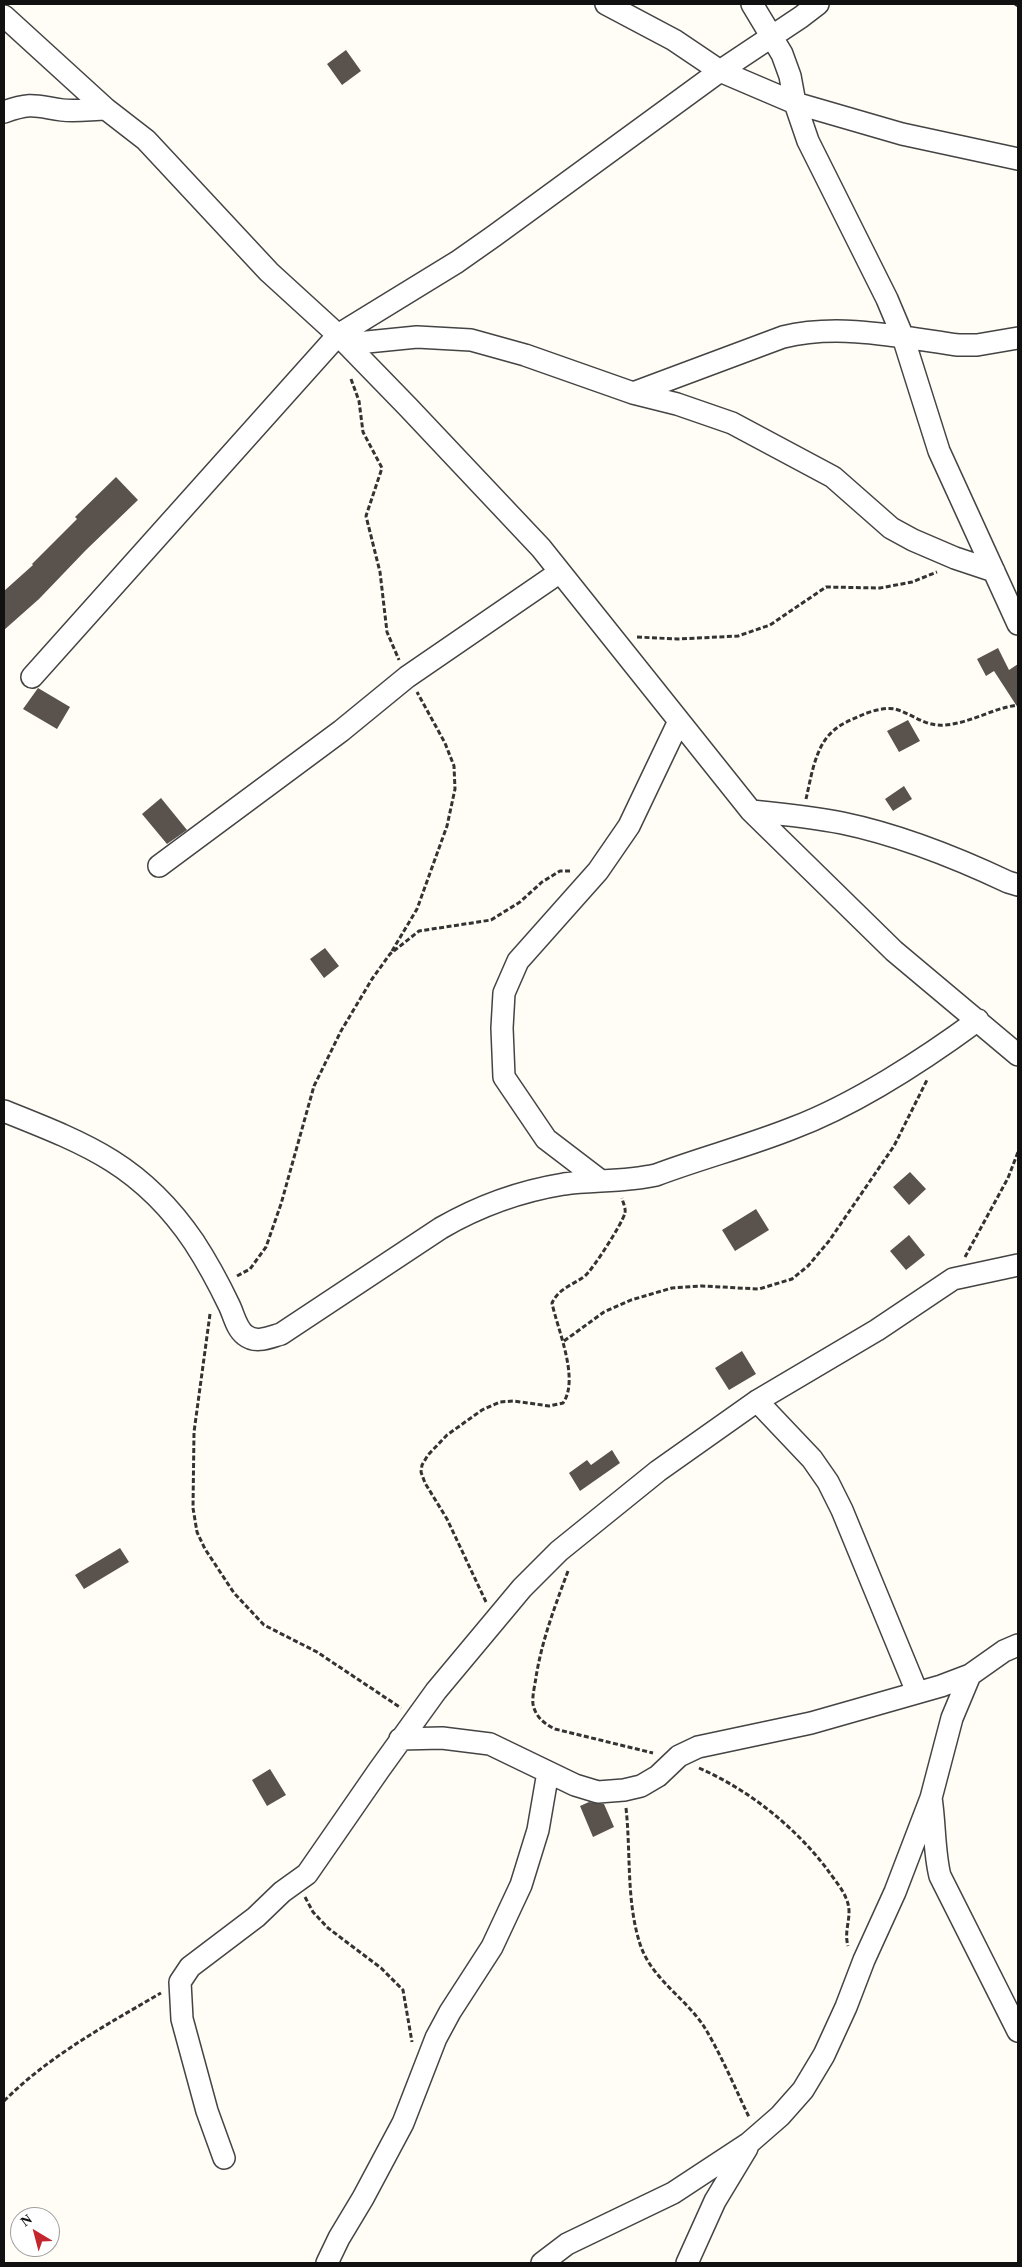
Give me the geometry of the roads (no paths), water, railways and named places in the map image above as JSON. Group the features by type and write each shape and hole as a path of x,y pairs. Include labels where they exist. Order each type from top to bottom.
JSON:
{"street":[{"path":"606,4 674,40 720,71 795,104 902,134 1018,159"},
{"path":"752,4 782,54 790,76 795,104 808,141 843,208 903,337 939,451 1018,624"},
{"path":"32,676 342,340 494,236 720,71 818,4"},
{"path":"4,16 106,109 146,140 269,272 342,340 534,541 751,811 894,952 1018,1055"},
{"path":"4,112 31,105 45,106 64,111 106,109"},
{"path":"633,394 774,340 806,331 828,330 977,345 1018,338"},
{"path":"342,340 416,337 471,340 525,355 633,394 677,404 732,422 833,477 891,528 912,540 955,558 994,571"},
{"path":"159,866 326,743 407,677 560,572"},
{"path":"606,1181 546,1139 523,1108 504,1077 502,1028 504,993 518,961 598,871 629,826 678,721"},
{"path":"751,811 844,824 901,838 1018,885"},
{"path":"4,1111 81,1142 126,1169 156,1194 171,1210 195,1244 220,1287 238,1326 245,1336 257,1340 281,1334 466,1213 525,1192 564,1184 637,1179 656,1175 794,1128 836,1109 865,1092 948,1042 978,1020"},
{"path":"224,2158 212,2125 186,2036 182,2018 180,1982 190,1967 256,1917 282,1892 299,1880 323,1853 400,1739 492,1623 542,1567 559,1551 658,1471 756,1402 877,1330 953,1279 1018,1265"},
{"path":"756,1402 806,1452 828,1482 842,1510 917,1692"},
{"path":"400,1739 442,1738 490,1744 575,1785 598,1792 624,1790 641,1786 658,1776 675,1759 698,1747 811,1723 941,1686 970,1675 1004,1651 1018,1645"},
{"path":"542,2263 566,2244 673,2193 754,2139 780,2116 807,2083 824,2055 895,1892 931,1798 952,1718 970,1675"},
{"path":"327,2263 403,2123 422,2070 450,2012 492,1946 521,1885 538,1830 548,1772"},
{"path":"931,1798 936,1829 938,1865 942,1881 1018,2031"},
{"path":"686,2263 716,2201 754,2139"}]}
